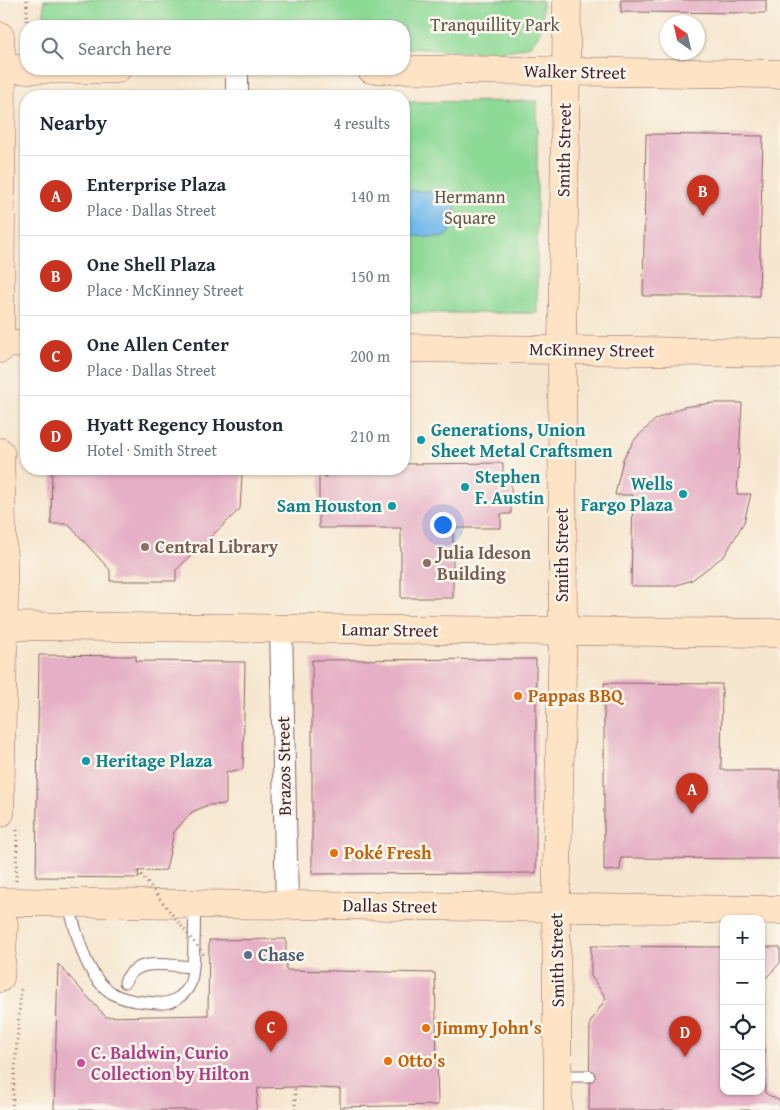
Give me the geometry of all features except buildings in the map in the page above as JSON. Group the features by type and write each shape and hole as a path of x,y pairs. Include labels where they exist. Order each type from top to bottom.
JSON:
{"street":[{"name":"Smith Street","path":"558,1110 556,908 563,632 562,350 567,0"},
{"path":"0,36 0,349"},
{"path":"1,69 20,69"},
{"name":"Walker Street","path":"410,69 780,74"},
{"path":"237,75 237,90"},
{"path":"0,343 20,338"},
{"name":"McKinney Street","path":"410,348 780,353"},
{"path":"0,452 2,626 0,813"},
{"name":"Lamar Street","path":"2,626 780,633"},
{"name":"Brazos Street","path":"281,628 287,905"},
{"name":"Dallas Street","path":"0,902 780,910"},
{"path":"0,913 4,925 11,981"}],"lane":[{"path":"68,903 87,962 101,984 113,994 160,1004 181,997 191,982 195,904"},
{"path":"125,982 128,974 137,966 148,964 192,967"},
{"path":"558,1076 589,1076"}],"path":[{"path":"27,0 27,20"},
{"path":"138,870 205,956"},
{"path":"11,981 12,1110"},
{"path":"295,1087 295,1110"}],"green space":[{"name":"Tranquillity Park","path":"44,0 542,0 541,29 539,35 531,44 507,51 490,52 410,48 410,20 46,20"},
{"name":"Hermann Square","path":"537,101 537,313 410,313 410,102"}],"water":[{"path":"410,191 443,191 455,202 457,222 445,237 410,236"}],"place":[{"name":"One Shell Plaza","path":"703,216"},
{"name":"Generations, Union Sheet Metal Craftsmen","path":"421,440"},
{"name":"Stephen F. Austin","path":"465,487"},
{"name":"Wells Fargo Plaza","path":"683,494"},
{"name":"Sam Houston","path":"392,506"},
{"name":"Central Library","path":"145,547"},
{"name":"Julia Ideson Building","path":"427,563"},
{"name":"Pappas BBQ","path":"518,696"},
{"name":"Heritage Plaza","path":"86,761"},
{"name":"Enterprise Plaza","path":"692,814"},
{"name":"Poké Fresh","path":"334,853"},
{"name":"Chase","path":"248,955"},
{"name":"Jimmy John's","path":"426,1028"},
{"name":"One Allen Center","path":"271,1052"},
{"name":"Hyatt Regency Houston","path":"685,1057"},
{"name":"Otto's","path":"388,1061"},
{"name":"C. Baldwin, Curio Collection by Hilton","path":"81,1063"}]}
